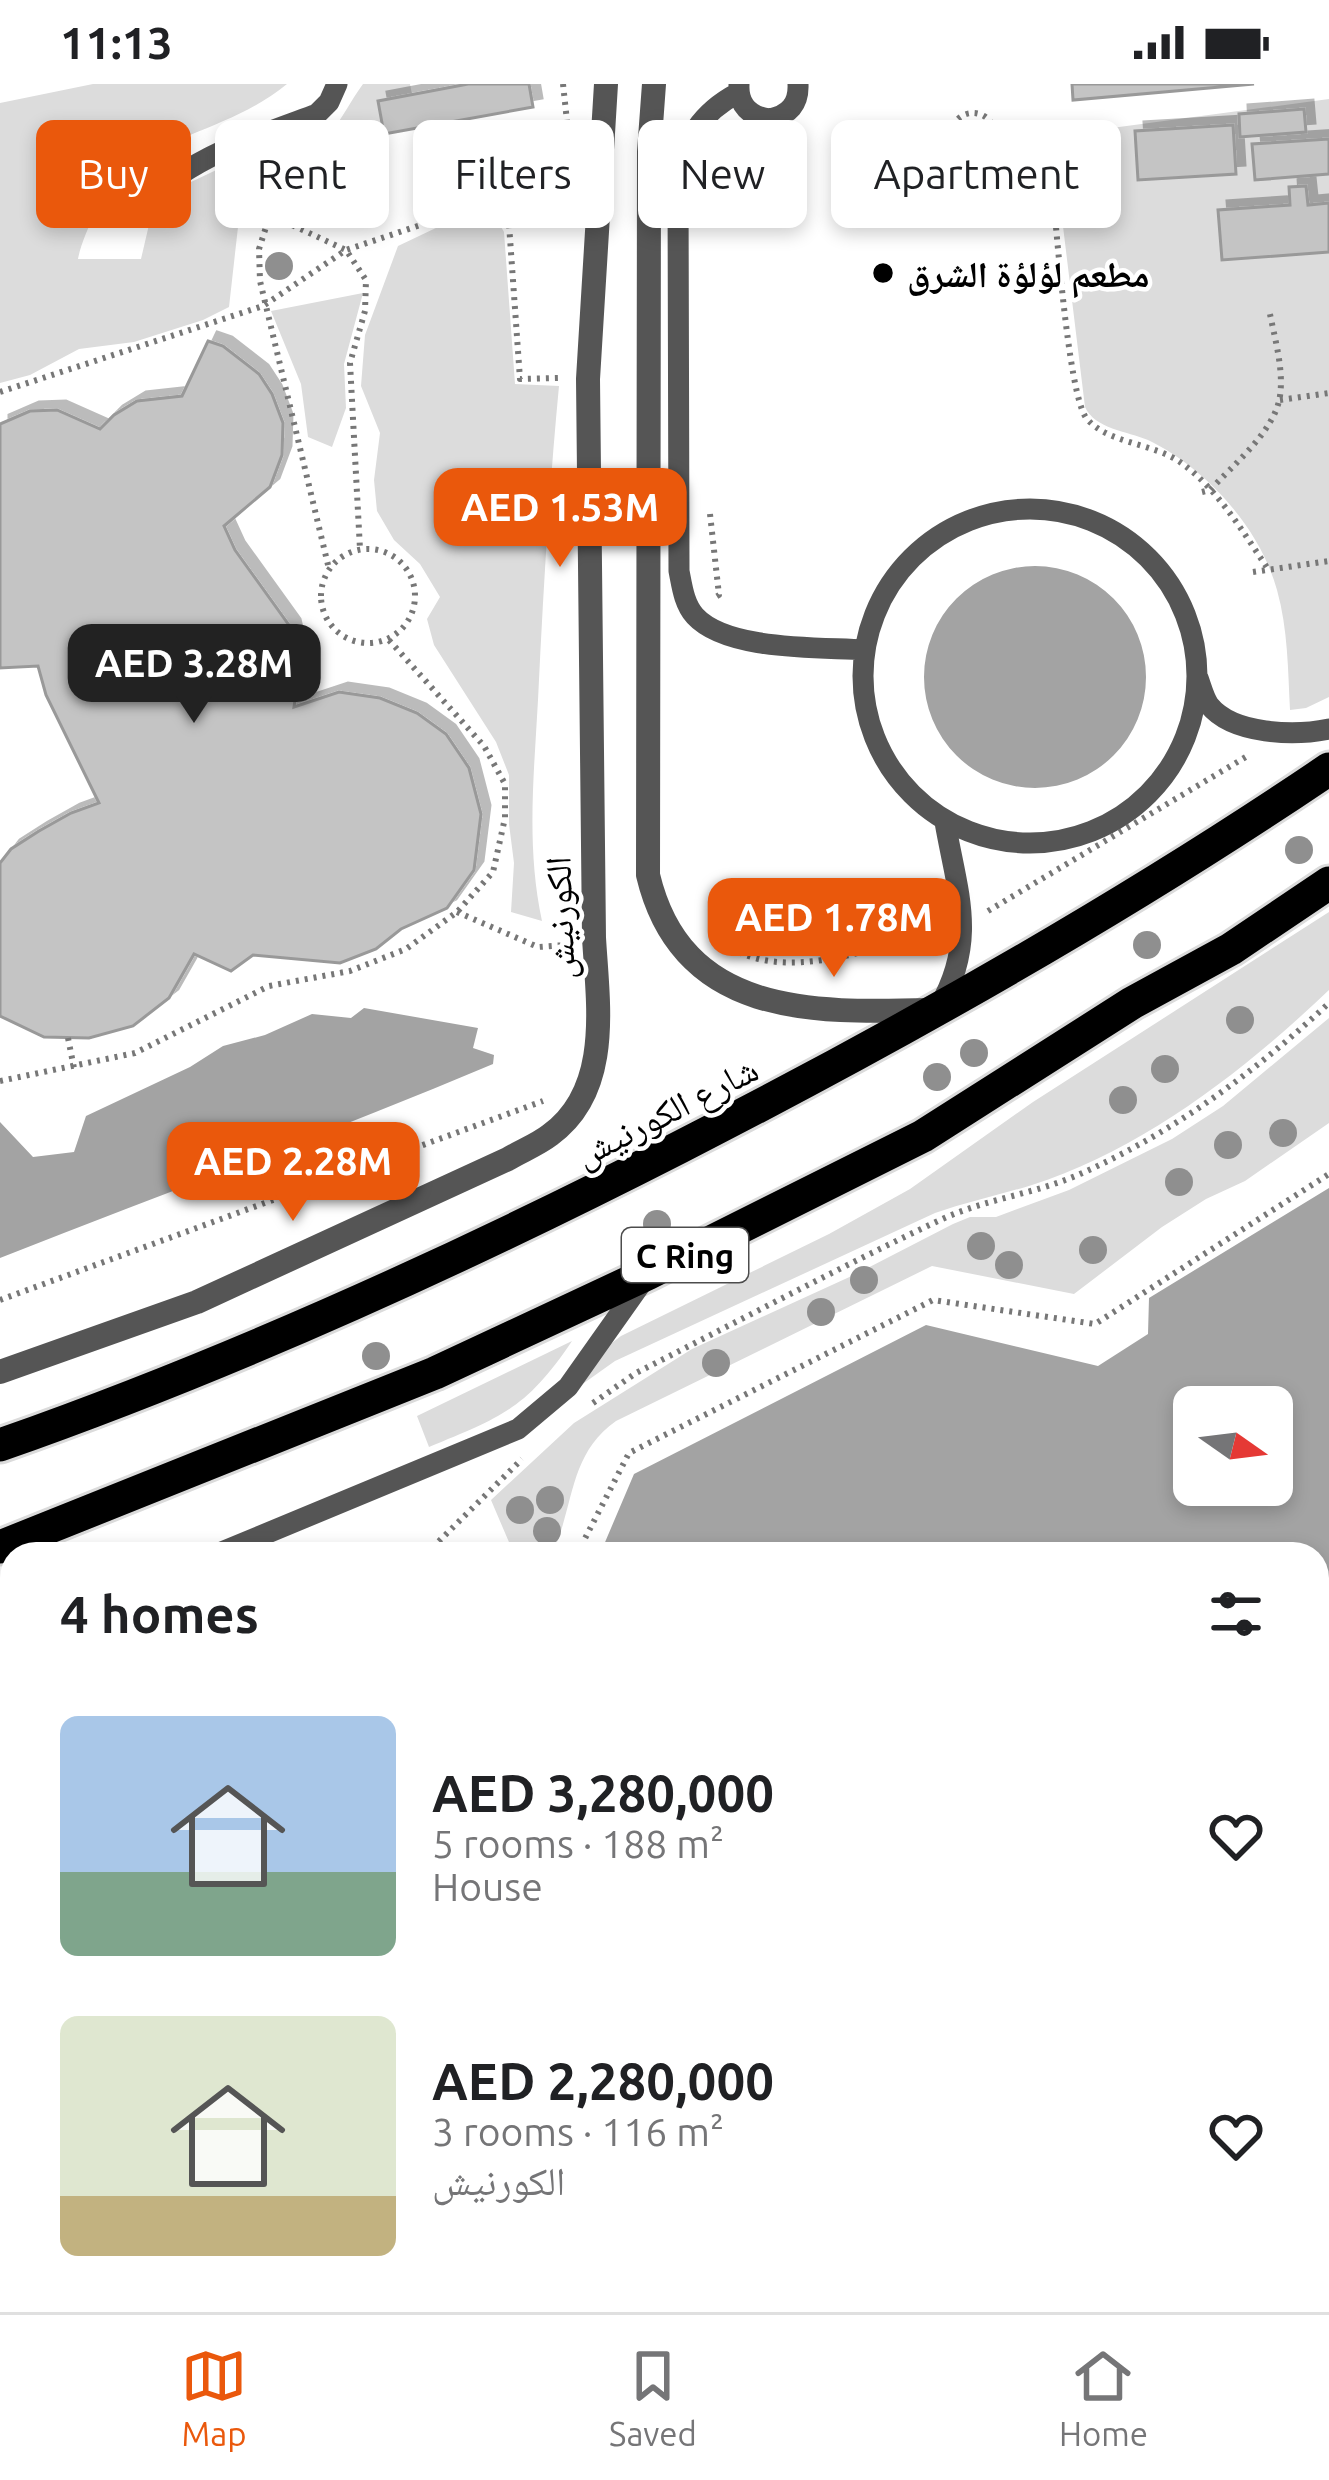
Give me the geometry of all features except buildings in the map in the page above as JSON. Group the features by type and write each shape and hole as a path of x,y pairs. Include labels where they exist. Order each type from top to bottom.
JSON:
{"highway":[{"name":"شارع الكورنيش","path":"0,1445 256,1347 446,1265 786,1093 1082,928 1329,770"},
{"name":"C Ring","path":"12,1542 435,1373 649,1274 923,1136 1329,884"}],"street":[{"name":"الكورنيش","path":"603,120 606,84"},
{"path":"654,84 648,875 655,905 672,938 698,967 730,987 787,1006 854,1012 937,1010"},
{"name":"الكورنيش","path":"578,1105 592,1074 599,1029 588,379 597,228"},
{"path":"0,1372 197,1301 508,1159 552,1134 578,1105"}],"lane":[{"path":"301,120 317,114 329,102 337,84"},
{"path":"798,84 790,111 770,119 749,112 738,89 707,113 686,143 678,179 679,571 693,614 716,631 741,638 864,650"},
{"path":"1198,676 1191,720 1174,761 1148,796 1113,823 1072,839 1029,844 986,838 945,822 893,774 876,744 866,710 864,650 883,596 926,544 962,522 1001,510 1043,508 1084,516 1121,535 1153,562 1177,596 1192,634 1198,676 1209,705 1226,718 1258,729 1329,729"},
{"path":"937,1010 950,988 963,926 961,892 945,822"},
{"path":"246,1542 518,1429 568,1387 649,1274"}],"path":[{"path":"563,84 567,120"},
{"path":"970,113 984,116 994,127 992,146 980,157 965,156 951,140 953,125 970,113"},
{"path":"0,392 263,306 346,250 507,196 520,379 569,378"},
{"path":"265,228 260,249 263,306 328,569"},
{"path":"298,228 346,250 366,280 365,311 350,363 360,549"},
{"path":"1057,228 1074,382 1085,418 1107,433 1179,461 1268,569"},
{"path":"1206,491 1256,438 1280,400 1269,309"},
{"path":"1280,400 1329,393"},
{"path":"693,614 718,595 710,513"},
{"path":"360,549 382,550 401,562 413,582 415,604 405,625 388,639 364,644 340,635 325,616 320,592 328,569 342,556 360,549"},
{"path":"1252,572 1324,561 1329,549"},
{"path":"0,1081 135,1053 269,986 350,971 406,949 457,912 493,872 505,818 505,784 484,746 388,639"},
{"path":"698,920 740,952 768,960 811,962 963,926 1289,731"},
{"path":"457,912 538,947 594,938"},
{"path":"587,1406 636,1373 941,1219 1048,1187 1136,1146 1220,1094 1329,1004"},
{"path":"68,1037 74,1068"},
{"path":"0,1300 540,1101 578,1105"},
{"path":"583,1542 629,1453 933,1300 1095,1324 1329,1174"},
{"path":"439,1542 527,1454"}],"shaded area":[{"path":"93,84 287,84 248,110 215,120 215,124 191,135 191,120 36,120 36,228 88,228 78,259 141,259 148,228 191,228 191,182 215,171 215,228 238,228 229,307 134,342 79,349 30,375 0,383 0,103"},
{"path":"363,84 410,84 412,94 378,101 381,120 339,120"},
{"path":"1329,99 1329,697 1306,708 1290,710 1281,605 1269,567 1244,523 1190,467 1148,440 1104,425 1085,407 1063,228 1121,228 1121,127"},
{"path":"436,228 502,228 515,384 559,386 533,783 534,866 542,921 511,912 514,863 509,775 496,742 434,645 427,619 440,597 377,511 374,480 380,433 361,386 365,335 398,246"},
{"path":"363,293 344,364 346,408 332,447 308,437 301,384 271,311"},
{"path":"1035,566 1078,574 1114,598 1138,634 1146,677 1138,720 1114,756 1078,780 1035,788 992,780 956,756 932,720 924,677 932,634 956,598 992,574"},
{"path":"1329,912 1329,990 1228,1077 1153,1129 1073,1170 935,1213 615,1361 570,1393 592,1358 621,1336 910,1189 1033,1102"},
{"path":"364,1008 478,1028 473,1048 494,1055 493,1064 0,1258 0,1122 33,1157 74,1152 86,1116 190,1067 223,1046 265,1035 312,1014 351,1018"},
{"path":"1329,1018 1329,1123 1245,1181 1162,1227 1074,1294 932,1266 616,1421 600,1434 581,1465 557,1542 509,1542 491,1500 574,1423 692,1349 953,1224 970,1217 996,1217 1069,1190 1172,1139 1223,1106"},
{"path":"1329,1188 1329,1542 605,1542 634,1474 926,1325 1098,1366 1148,1334 1149,1298"},
{"path":"572,1341 541,1382 511,1408 429,1447 417,1416"}],"place":[{"name":"مطعم لؤلؤة الشرق","path":"883,273"}]}
